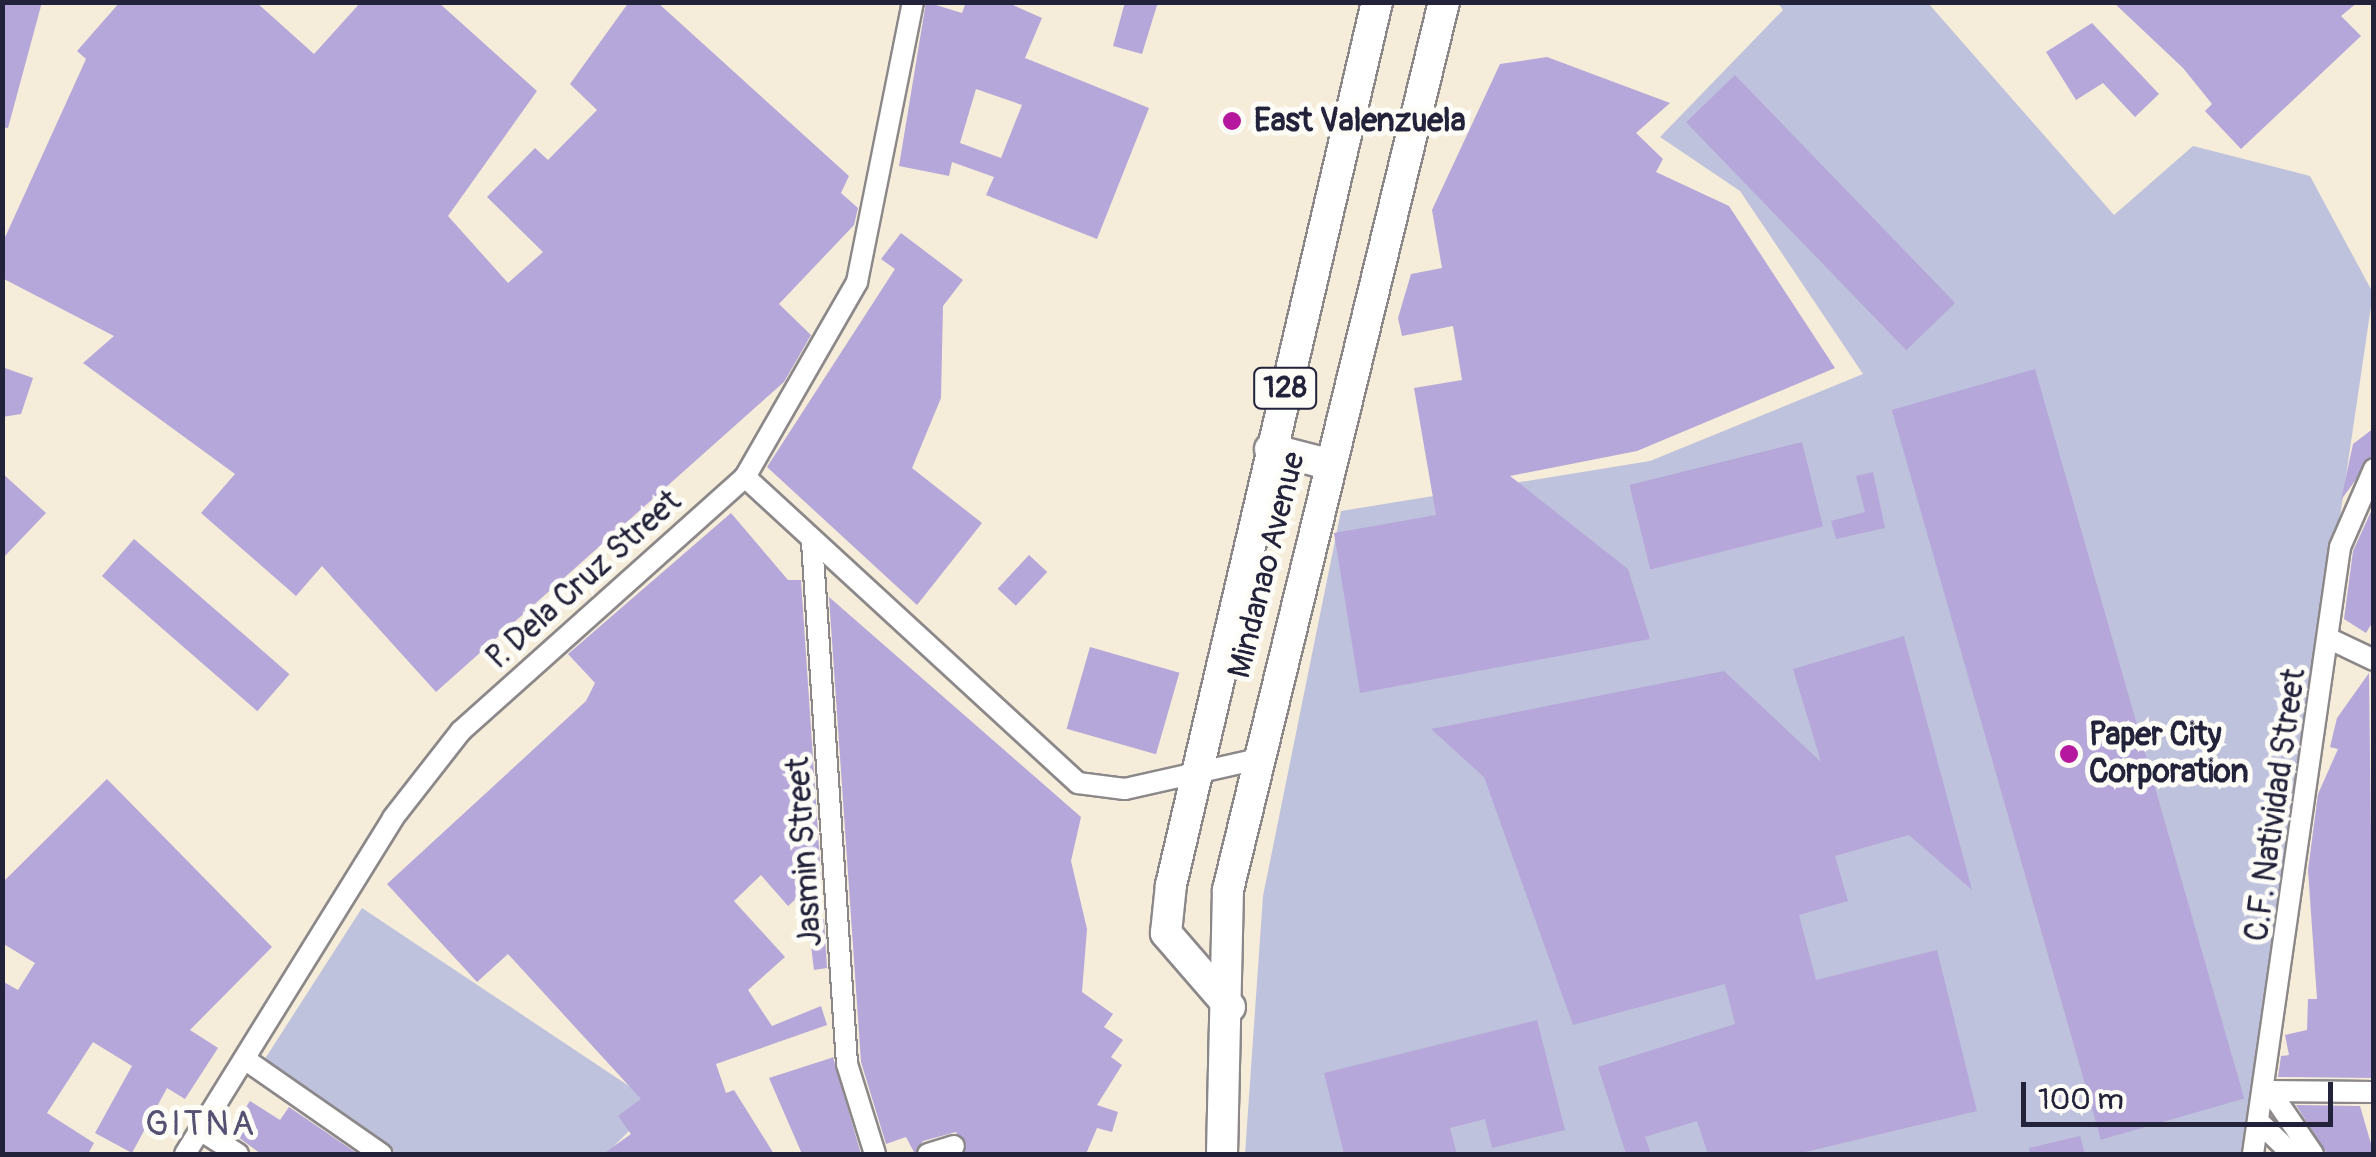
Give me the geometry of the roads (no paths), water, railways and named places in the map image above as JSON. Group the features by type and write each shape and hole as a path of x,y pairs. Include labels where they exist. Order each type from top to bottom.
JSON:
{"main road":[{"name":"Mindanao Avenue","path":"1230,1006 1166,933 1192,772 1377,2"},
{"name":"Mindanao Avenue","path":"1222,1154 1230,1006 1228,890 1254,760 1444,2"},
{"path":"1270,449 1328,464"}],"street":[{"name":"P. Dela Cruz Street","path":"185,1154 393,818 461,731 745,477 857,282 913,2"},
{"name":"C.F. Natividad Street","path":"2256,1152 2258,1122 2269,1094 2340,546 2374,469"},
{"path":"745,477 1078,783 1125,789 1254,760"},
{"name":"Jasmin Street","path":"812,542 847,1064 875,1154"},
{"path":"2330,639 2374,660"},
{"path":"246,1060 381,1154"},
{"path":"2269,1094 2374,1092"},
{"path":"2269,1094 2314,1154"},
{"path":"2258,1122 2292,1154"},
{"path":"200,1130 238,1154"},
{"path":"928,1154 954,1146"}],"place":[{"name":"East Valenzuela","path":"1232,121"},
{"name":"Paper City Corporation","path":"2069,754"}],"district":[{"name":"GITNA","path":"201,1124"}]}
